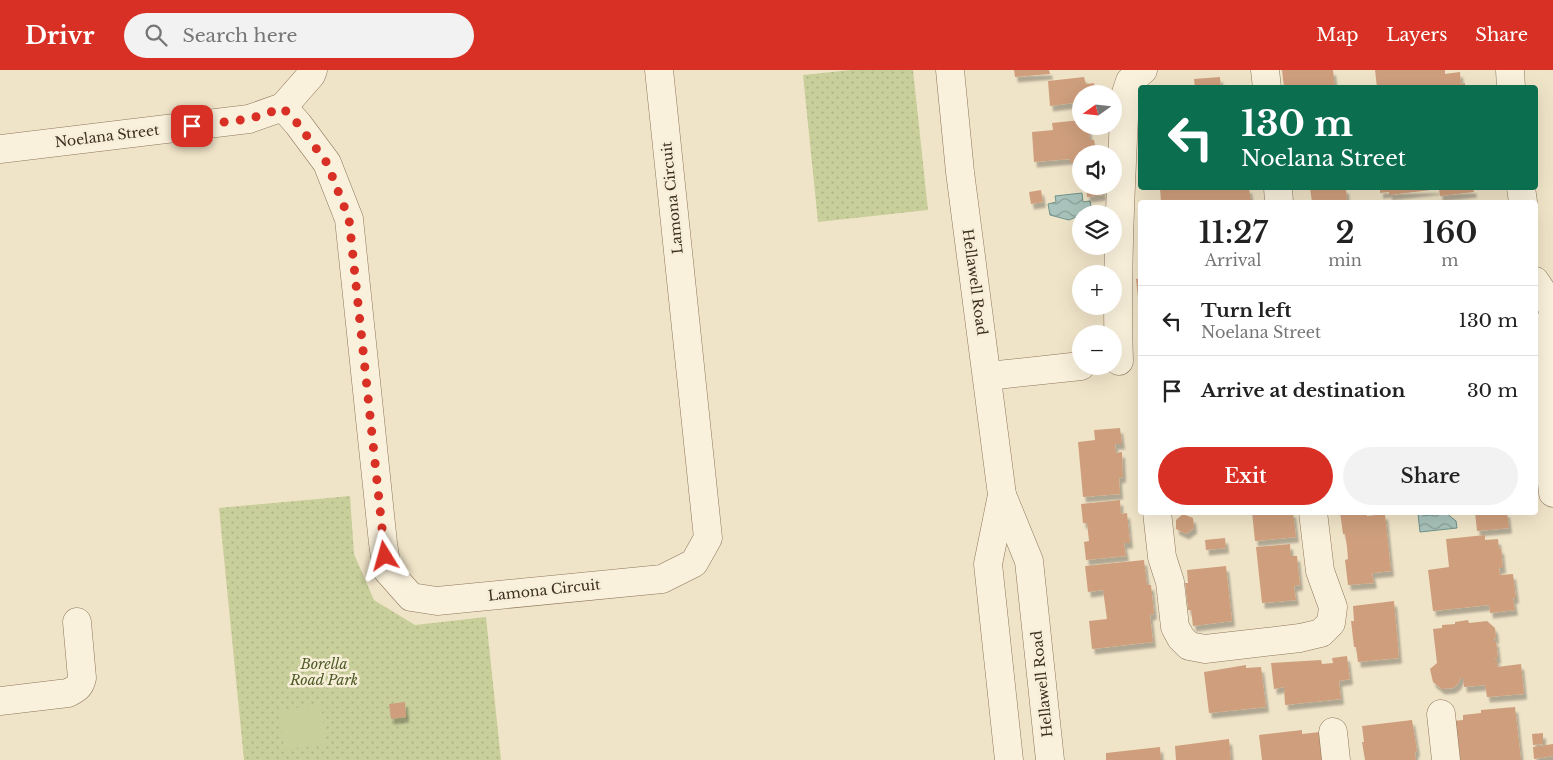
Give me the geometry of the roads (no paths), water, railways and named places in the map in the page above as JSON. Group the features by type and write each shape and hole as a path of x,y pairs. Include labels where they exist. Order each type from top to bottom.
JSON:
{"street":[{"path":"283,108 311,75 312,70"},
{"name":"Lamona Circuit","path":"283,108 298,124 327,163 349,219 382,543 387,570 411,597 436,601 662,579 694,563 708,538 659,70"},
{"name":"Hellawell Road","path":"950,70 960,172 1002,494 1029,561 1050,760"},
{"path":"1124,361 1117,299 1129,254 1125,96 1130,81 1143,70"},
{"path":"1265,70 1267,85"},
{"path":"1510,70 1511,85"},
{"name":"Noelana Street","path":"0,149 249,119 283,108"},
{"path":"1538,286 1553,308"},
{"path":"1553,313 1539,359 1553,493"},
{"path":"988,376 1072,367"},
{"name":"Hellawell Road","path":"1002,494 988,564 1009,760"},
{"path":"1157,515 1162,557 1170,582 1175,627 1181,638 1189,646 1205,649 1300,638 1321,633 1331,623 1333,607 1320,571 1313,515"},
{"path":"0,701 68,693 81,684 77,622"},
{"path":"1441,714 1446,760"},
{"path":"1333,732 1336,760"}],"water":[{"path":"1082,195 1083,202 1090,201 1091,205 1072,205 1072,219 1069,220 1050,215 1048,204 1056,202 1055,196"},
{"path":"1418,515 1448,515 1456,521 1457,528 1420,532"}],"park label":[{"name":"Borella Road Park","path":"324,672"}]}
